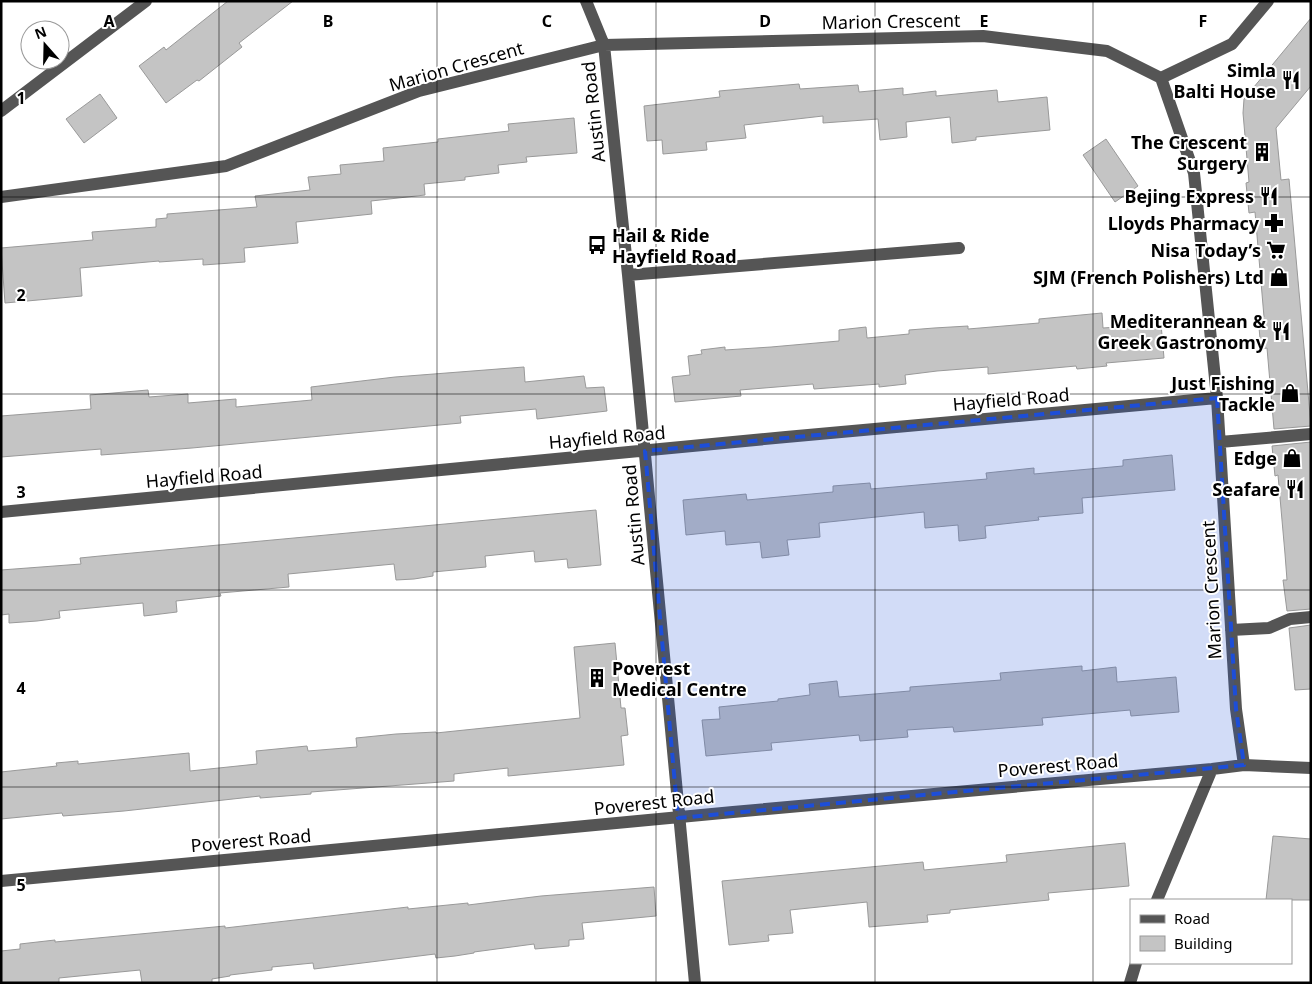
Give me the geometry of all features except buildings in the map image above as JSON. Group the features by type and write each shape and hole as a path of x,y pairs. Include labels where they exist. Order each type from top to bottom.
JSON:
{"street":[{"path":"1,111 146,1"},
{"name":"Austin Road","path":"586,1 604,45 628,275 695,983"},
{"path":"1161,78 1232,44 1268,1"},
{"name":"Marion Crescent","path":"1,197 226,166 419,91 604,45 983,36 1107,51 1161,78 1194,174 1217,398 1236,709 1244,765"},
{"path":"628,275 959,248"},
{"name":"Hayfield Road","path":"1,512 1217,398"},
{"path":"1220,442 1311,434"},
{"path":"1231,630 1269,628 1290,619 1311,617"},
{"name":"Poverest Road","path":"1,881 1244,765 1311,768"},
{"path":"1157,899 1212,769"},
{"path":"1130,983 1136,964"}],"highlighted area":[{"path":"1217,398 1236,709 1244,765 678,818 645,451"}],"place":[{"name":"Simla Balti House","path":"1291,80"},
{"name":"The Crescent Surgery","path":"1262,152"},
{"name":"Bejing Express","path":"1269,196"},
{"name":"Lloyds Pharmacy","path":"1274,223"},
{"name":"Hail & Ride Hayfield Road","path":"597,245"},
{"name":"Nisa Today’s","path":"1276,250"},
{"name":"SJM (French Polishers) Ltd","path":"1279,277"},
{"name":"Mediterannean & Greek Gastronomy","path":"1281,331"},
{"name":"Just Fishing Tackle","path":"1290,393"},
{"name":"Edge","path":"1292,458"},
{"name":"Seafare","path":"1295,489"},
{"name":"Poverest Medical Centre","path":"597,678"}]}
